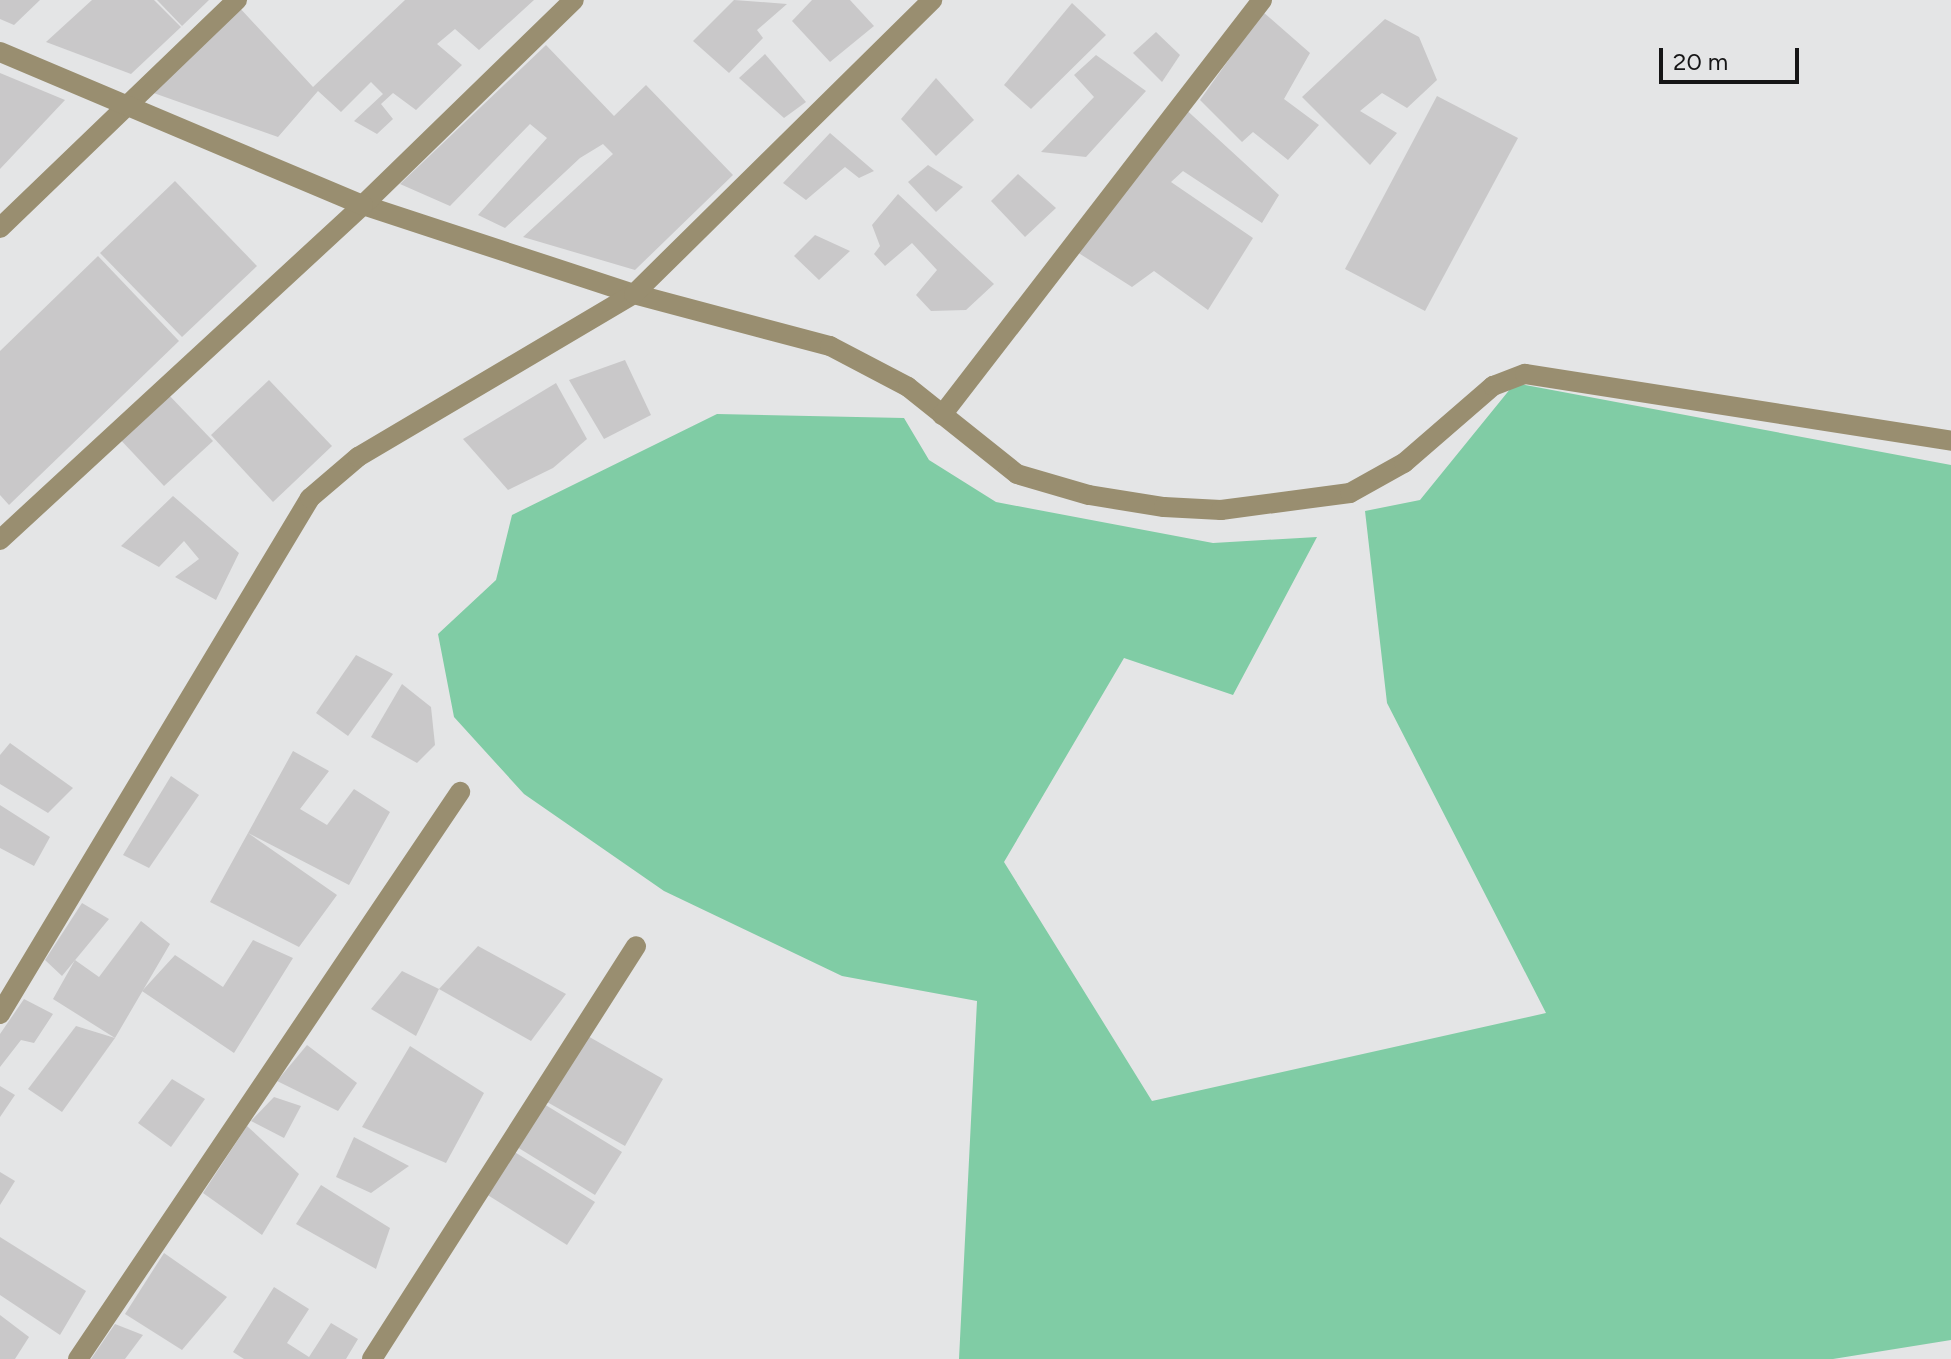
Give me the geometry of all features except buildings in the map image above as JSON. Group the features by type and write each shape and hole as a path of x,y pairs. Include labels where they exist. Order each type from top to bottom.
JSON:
{"street":[{"path":"0,228 237,0"},
{"path":"0,540 363,205 574,0"},
{"path":"0,1014 310,498 358,457 634,294 932,0"},
{"path":"942,415 1262,0"},
{"path":"0,52 363,205 634,294 830,346 908,387 984,452 1048,486 1164,507 1221,510 1302,502 1370,485 1404,463 1493,386 1525,374 1951,441"},
{"path":"78,1359 460,792"},
{"path":"372,1359 636,946"}],"green space":[{"path":"1515,383 1951,465 1951,1340 1833,1359 959,1359 977,1001 842,976 664,891 524,794 454,717 438,634 496,580 512,515 717,414 904,418 929,460 996,502 1213,543 1317,537 1233,695 1124,658 1004,862 1152,1101 1546,1013 1387,703 1365,511 1420,500"}]}
